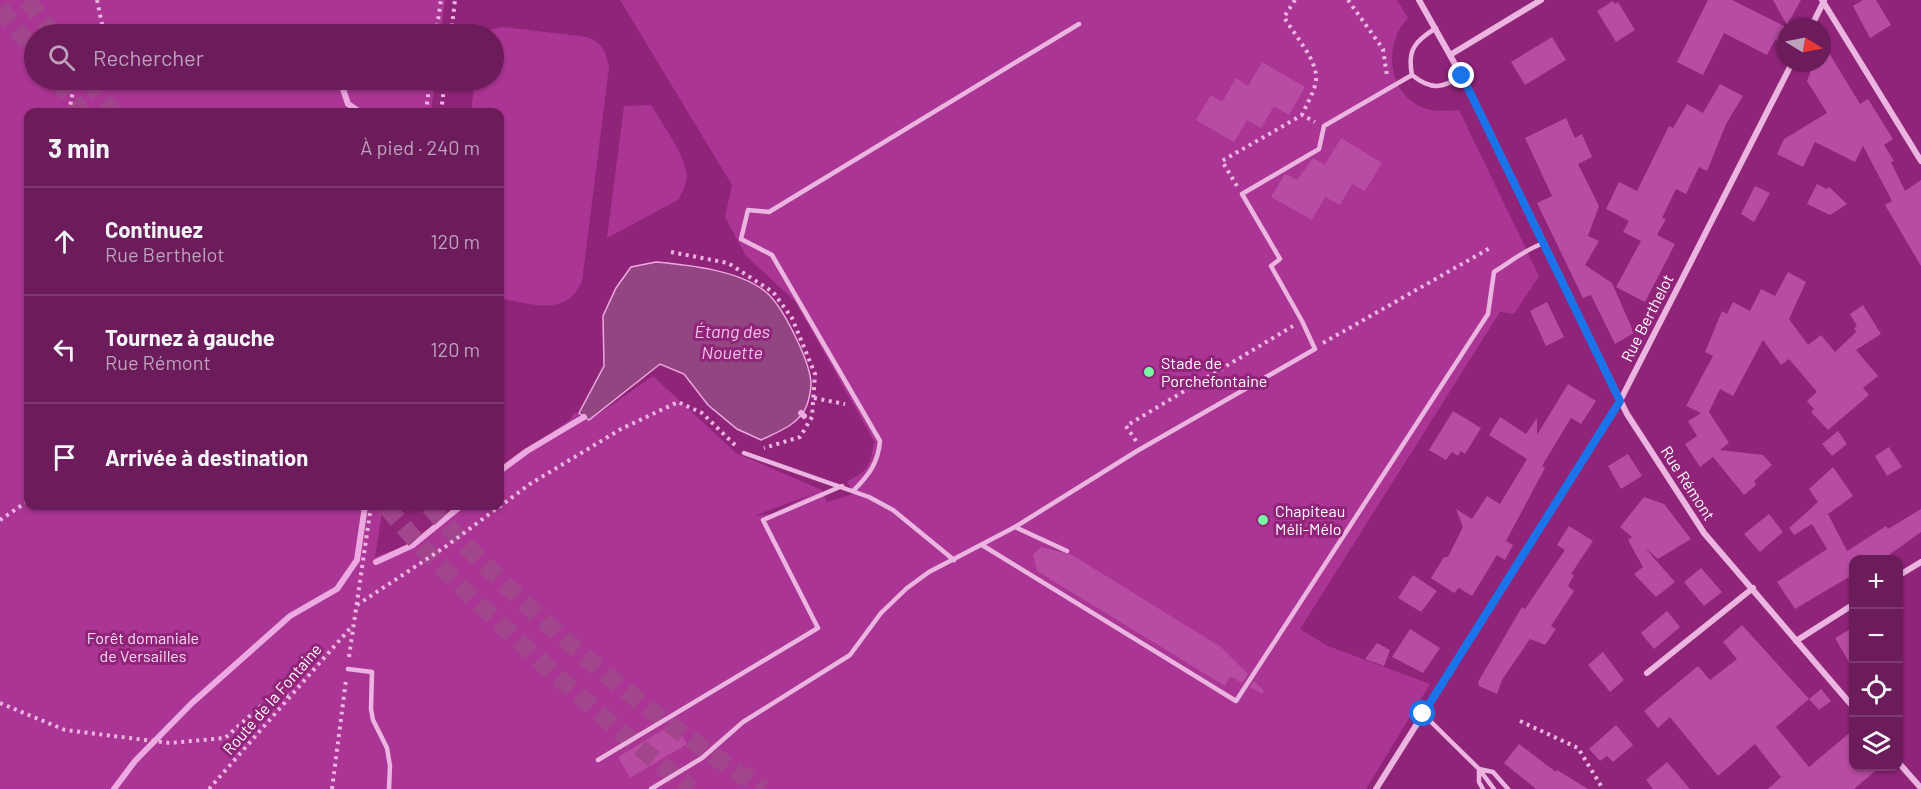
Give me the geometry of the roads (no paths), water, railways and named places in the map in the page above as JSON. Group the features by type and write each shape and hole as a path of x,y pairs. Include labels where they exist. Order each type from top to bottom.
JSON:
{"street":[{"name":"Rue Rémont","path":"1419,0 1462,76 1620,401 1704,533 1849,702"},
{"path":"1450,55 1541,0"},
{"path":"1815,18 1823,1"},
{"path":"1823,1 1921,161"},
{"name":"Rue Berthelot","path":"1376,789 1620,401 1787,72"},
{"path":"1903,573 1921,562"},
{"path":"1647,673 1753,588"},
{"path":"1796,641 1849,607"},
{"path":"1903,767 1921,788"}],"lane":[{"path":"854,490 869,476 878,458 880,441 772,255 741,239 748,210 769,212 1079,24"},
{"path":"1436,28 1416,40 1409,62 1412,75 1429,86 1438,88 1462,76"},
{"path":"651,789 702,758 743,722 849,655 880,613 907,588 1015,527 1141,449 1315,349 1271,266 1280,259 1242,194 1319,149 1324,126 1412,75"},
{"path":"982,545 1236,701 1488,315 1494,272 1513,261 1517,254 1544,243"},
{"path":"744,453 854,490 893,510 954,560"},
{"path":"598,760 818,628 764,520 842,486"},
{"path":"1015,527 1066,551"},
{"path":"348,669 372,672 371,709 373,720 387,748 390,766 389,789"},
{"path":"1423,714 1479,769 1494,789"},
{"path":"1479,769 1493,772 1508,789"},
{"path":"1479,769 1479,782 1483,789"}],"water":[{"name":"Étang des Nouette","path":"656,262 698,267 742,278 766,292 773,299 794,334 806,361 811,382 807,405 804,412 794,422 761,440 737,429 708,405 684,374 660,364 589,420 579,413 604,366 603,316 616,288 631,267"}],"waterway":[{"path":"343,90 348,104 354,108"},
{"path":"801,413 804,416"},
{"path":"504,468 527,451 584,417"},
{"path":"114,789 135,761 192,703 290,616 337,589 357,560 364,510"},
{"path":"376,562 413,545 456,510"}],"tunnel":[{"path":"27,0 45,24"},
{"path":"0,8 24,38"},
{"path":"65,90 79,108"},
{"path":"96,90 110,108"},
{"path":"390,510 434,560 503,627 605,718 692,789"},
{"path":"433,510 504,584 587,658 674,727 764,789"}],"place":[{"name":"Stade de Porchefontaine","path":"1149,372"},
{"name":"Chapiteau Méli-Mélo","path":"1263,520"}],"park label":[{"name":"Forêt domaniale de Versailles","path":"143,647"}]}
